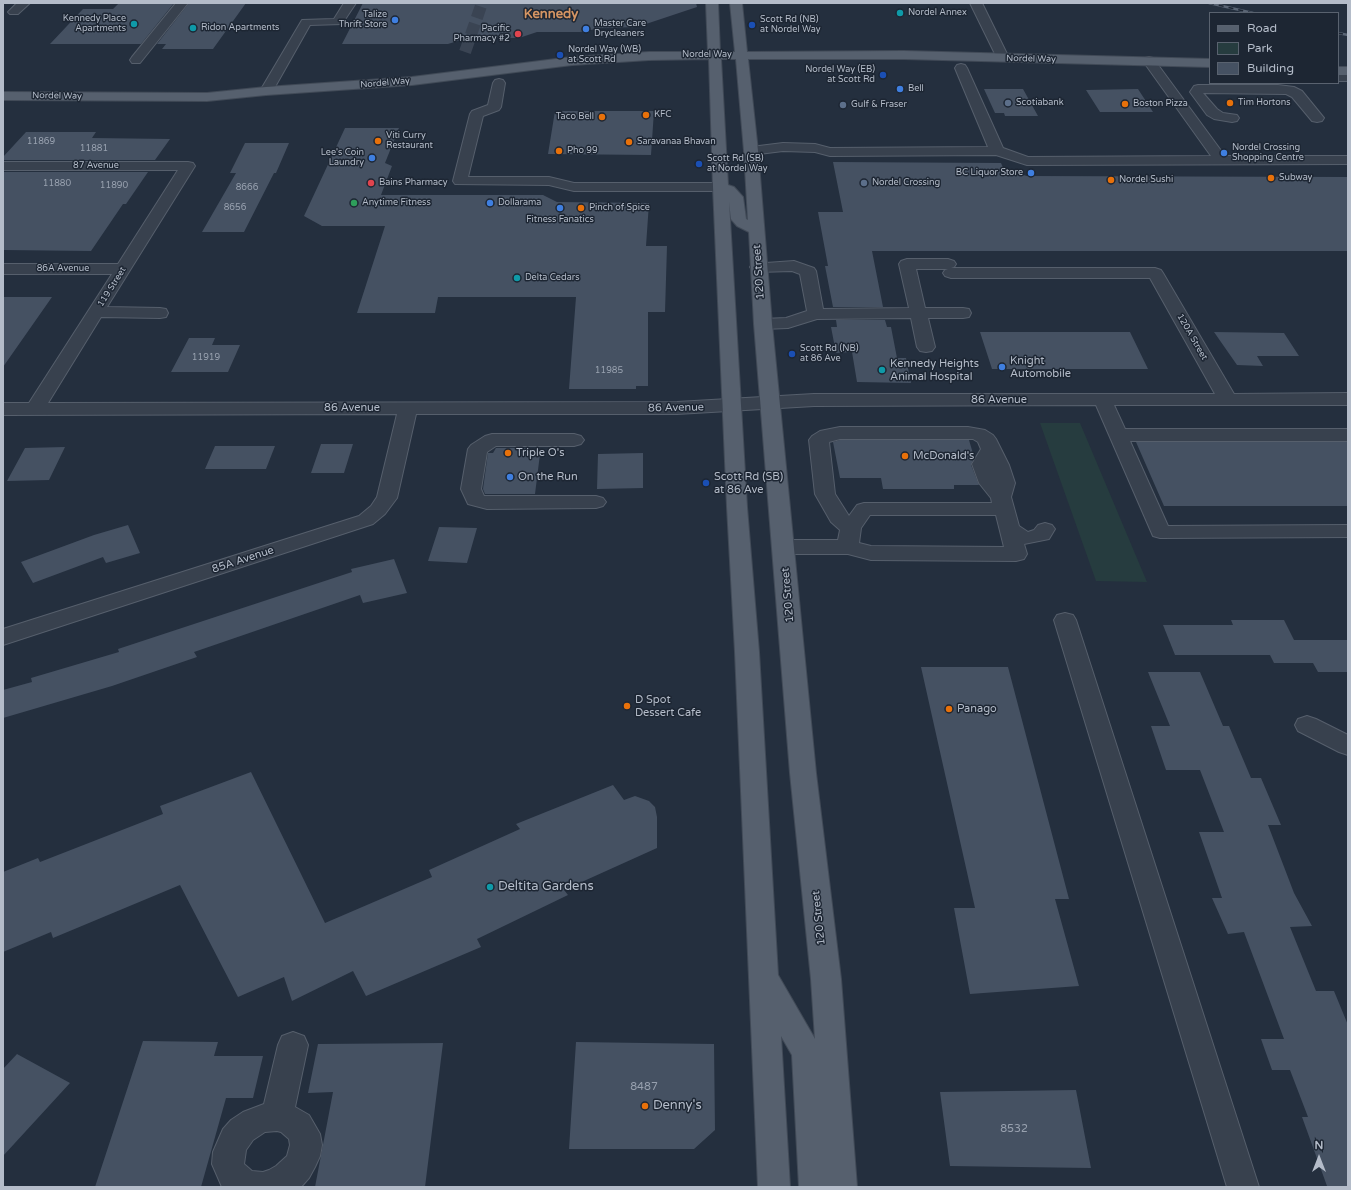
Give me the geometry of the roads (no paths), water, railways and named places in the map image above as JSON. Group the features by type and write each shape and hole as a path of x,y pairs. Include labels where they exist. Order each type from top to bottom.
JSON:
{"main road":[{"path":"712,3 720,187 742,596 747,652 774,1187"},
{"name":"120 Street","path":"736,3 751,151 758,267 803,773 826,979 841,1187"},
{"name":"Nordel Way","path":"207,97 266,91 412,81 602,58 656,55 715,61 904,55 1209,63"},
{"name":"Nordel Way","path":"578,73 715,61"},
{"name":"Nordel Way","path":"742,61 834,67"},
{"name":"Nordel Way","path":"932,68 1209,73"},
{"name":"Nordel Way","path":"3,96 207,97 261,102 300,101"},
{"path":"720,187 729,190 736,197 739,219 742,223 756,230"},
{"path":"763,977 807,1053 815,1187"}],"street":[{"path":"14,12 24,3"},
{"path":"136,60 182,3"},
{"path":"266,91 306,22 338,22 350,3"},
{"path":"976,3 1003,58"},
{"path":"1150,61 1221,161"},
{"path":"961,68 997,151"},
{"path":"500,83 494,107 477,114 460,181 549,181 574,187 720,187"},
{"path":"1232,118 1219,116 1212,112 1196,92 1198,89 1290,90 1297,94 1317,118"},
{"path":"751,151 785,155 813,155 830,152 997,151 1027,161 1348,160"},
{"name":"87 Avenue","path":"3,166 188,166"},
{"name":"119 Street","path":"35,409 188,166"},
{"name":"120A Street","path":"919,314 907,264 949,269 1155,273 1228,400"},
{"path":"758,267 794,266 808,271 816,314"},
{"name":"86A Avenue","path":"3,269 123,269"},
{"path":"96,312 160,313"},
{"path":"763,324 788,323 816,314 963,314"},
{"path":"919,314 926,347"},
{"name":"86 Avenue","path":"3,408 677,408 732,406 814,400 1348,399"},
{"path":"1103,400 1160,532 1348,530"},
{"name":"85A Avenue","path":"3,637 366,520 378,510 386,498 408,408"},
{"path":"840,432 968,432 978,434 986,439 1000,465 1005,483 1002,503 1016,554 871,553 849,538 825,494 819,440 827,434 840,432"},
{"path":"1119,435 1348,435"},
{"path":"574,440 492,440 478,449 471,489 475,500 487,502 596,502"},
{"path":"849,538 864,509 1002,503"},
{"path":"1010,529 1022,538 1029,538 1042,534 1045,529"},
{"path":"784,547 849,538"},
{"path":"1065,620 1243,1187"},
{"path":"1307,725 1348,746"},
{"path":"277,1116 293,1045"},
{"path":"260,1187 251,1187 240,1182 232,1174 228,1164 229,1152 234,1140 242,1130 254,1122 266,1117 277,1116 289,1119 298,1125 304,1134 306,1145 304,1156 298,1167 288,1177 265,1187"}],"tunnel":[{"path":"465,52 482,3"}],"railway":[{"path":"1209,3 1249,12"},
{"path":"1339,33 1348,35"}],"place":[{"name":"Nordel Annex","path":"900,13"},
{"name":"Talize Thrift Store","path":"395,20"},
{"name":"Kennedy Place Apartments","path":"134,24"},
{"name":"Scott Rd (NB) at Nordel Way","path":"752,25"},
{"name":"Ridon Apartments","path":"193,28"},
{"name":"Master Care Drycleaners","path":"586,29"},
{"name":"Pacific Pharmacy #2","path":"518,34"},
{"name":"Nordel Way (WB) at Scott Rd","path":"560,55"},
{"name":"Nordel Way (EB) at Scott Rd","path":"883,75"},
{"name":"Bell","path":"900,89"},
{"name":"Scotiabank","path":"1008,103"},
{"name":"Tim Hortons","path":"1230,103"},
{"name":"Boston Pizza","path":"1125,104"},
{"name":"Gulf & Fraser","path":"843,105"},
{"name":"KFC","path":"646,115"},
{"name":"Taco Bell","path":"602,117"},
{"name":"Viti Curry Restaurant","path":"378,141"},
{"name":"Saravanaa Bhavan","path":"629,142"},
{"name":"Pho 99","path":"559,151"},
{"name":"Nordel Crossing Shopping Centre","path":"1224,153"},
{"name":"Lee's Coin Laundry","path":"372,158"},
{"name":"Scott Rd (SB) at Nordel Way","path":"699,164"},
{"name":"BC Liquor Store","path":"1031,173"},
{"name":"Subway","path":"1271,178"},
{"name":"Nordel Sushi","path":"1111,180"},
{"name":"Bains Pharmacy","path":"371,183"},
{"name":"Nordel Crossing","path":"864,183"},
{"name":"Anytime Fitness","path":"354,203"},
{"name":"Dollarama","path":"490,203"},
{"name":"Fitness Fanatics","path":"560,208"},
{"name":"Pinch of Spice","path":"581,208"},
{"name":"Delta Cedars","path":"517,278"},
{"name":"Scott Rd (NB) at 86 Ave","path":"792,354"},
{"name":"Knight Automobile","path":"1002,367"},
{"name":"Kennedy Heights Animal Hospital","path":"882,370"},
{"name":"Triple O's","path":"508,453"},
{"name":"McDonald's","path":"905,456"},
{"name":"On the Run","path":"510,477"},
{"name":"Scott Rd (SB) at 86 Ave","path":"706,483"},
{"name":"D Spot Dessert Cafe","path":"627,706"},
{"name":"Panago","path":"949,709"},
{"name":"Deltita Gardens","path":"490,887"},
{"name":"Denny's","path":"645,1106"}],"district":[{"name":"Kennedy","path":"551,15"}]}
